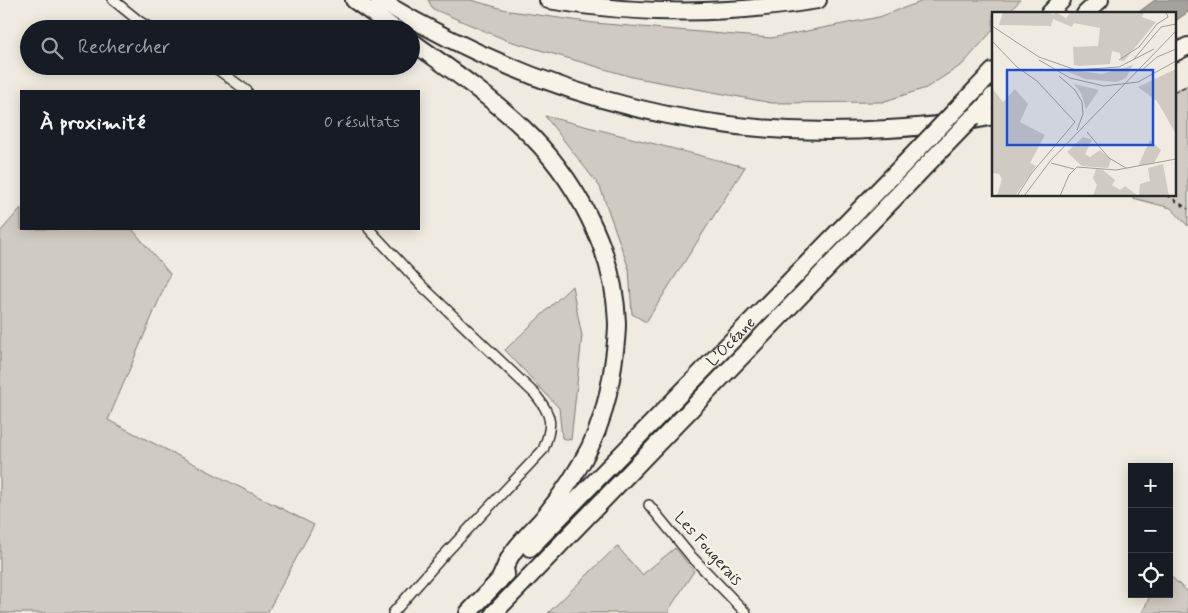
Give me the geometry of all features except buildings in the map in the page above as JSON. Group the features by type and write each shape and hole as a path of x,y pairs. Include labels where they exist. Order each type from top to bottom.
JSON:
{"highway":[{"path":"354,0 382,20"},
{"path":"379,0 414,20"},
{"path":"548,0 638,10 694,11 759,8 818,0"},
{"path":"1051,12 1062,0"},
{"path":"1075,12 1087,0"},
{"path":"1087,12 1100,0"},
{"path":"420,23 456,44 515,70 605,101 671,116 751,128 786,131 856,131 915,127 992,116"},
{"path":"1176,52 1188,46"},
{"path":"420,48 476,88 522,127 554,163 577,196 592,224 606,259 612,288 616,322 615,356 599,427 571,478 546,515 510,556 499,581"},
{"name":"L’Océane","path":"468,613 992,72"},
{"name":"L’Océane","path":"494,613 991,98"}],"street":[{"path":"113,0 138,20"},
{"path":"225,75 246,90"},
{"path":"370,230 421,285 536,394 546,406 551,420 543,450 443,556 393,613"},
{"name":"Les Fougerais","path":"649,505 690,556 746,613"}],"path":[{"path":"1176,91 1188,86"},
{"path":"1169,196 1188,209"}],"shaded area":[{"path":"428,0 471,0 510,11 594,23 771,38 879,17 926,0 1020,0 1010,12 992,12 992,31 963,64 926,88 882,102 772,103 632,77 506,40 433,9"},
{"path":"1155,0 1188,0 1188,12 1176,21 1176,12 1139,12"},
{"path":"1188,85 1188,226 1171,208 1130,196 1176,196 1176,90"},
{"path":"545,116 745,167 646,322 632,314 629,269 600,187"},
{"path":"20,209 20,230 133,230 170,274 108,420 314,525 267,613 0,613 0,232"},
{"path":"572,286 582,336 571,440 562,438 559,408 505,350"},
{"path":"617,546 642,575 675,548 694,571 668,611 670,613 548,613"},
{"path":"1173,579 1188,592 1188,613 1142,613 1149,598 1173,598"}]}
